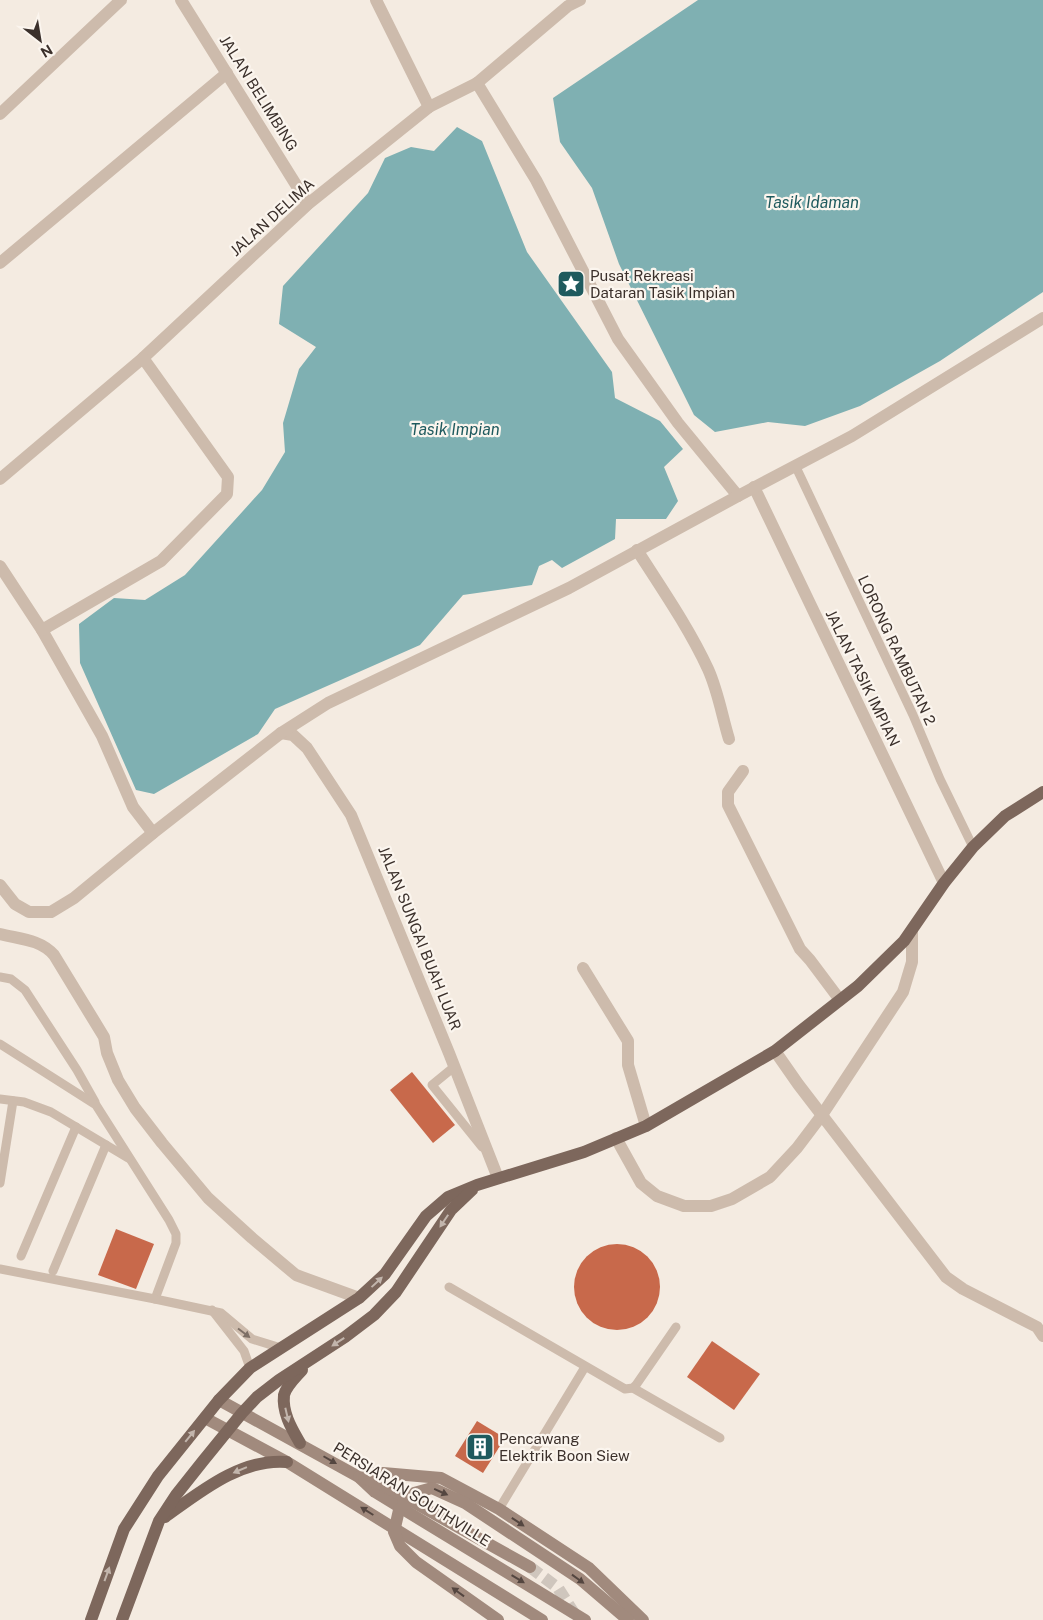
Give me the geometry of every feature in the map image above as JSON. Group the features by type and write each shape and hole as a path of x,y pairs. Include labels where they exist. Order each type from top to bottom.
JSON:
{"main road":[{"path":"91,1620 124,1529 158,1476 219,1400 250,1368 360,1298 385,1274 426,1216 448,1197 498,1178 584,1152 646,1126 775,1051 858,986 904,941 944,883 972,847 1005,816 1043,792"},
{"path":"122,1620 159,1521 176,1495 242,1413 257,1397 279,1380 345,1338 374,1315 396,1292 451,1210 477,1185"},
{"path":"300,1443 290,1426 285,1410 284,1394 292,1381 312,1359"},
{"name":"PERSIARAN SOUTHVILLE","path":"219,1400 359,1477 375,1492 585,1620"},
{"path":"205,1418 287,1462 542,1620"},
{"path":"159,1521 208,1487 234,1472 264,1462 287,1462"},
{"path":"359,1477 371,1473 383,1473 441,1478 499,1509 589,1568 643,1620"},
{"path":"359,1477 381,1484 530,1567"},
{"path":"498,1620 416,1562 400,1546 394,1532 399,1510 414,1493 432,1488 465,1503 580,1579 628,1620"}],"street":[{"path":"0,114 121,0"},
{"name":"JALAN BELIMBING","path":"181,0 308,204"},
{"path":"376,0 429,107"},
{"name":"JALAN DELIMA","path":"0,479 143,358 308,204 429,107 477,83 566,3 580,0"},
{"path":"0,263 227,73"},
{"path":"477,83 536,180 618,338 678,423 738,496"},
{"path":"0,886 15,904 29,912 51,912 74,898 280,733 328,703 569,588 852,436 1043,318"},
{"path":"42,630 160,561 227,494 228,477 143,358"},
{"name":"JALAN TASIK IMPIAN","path":"754,487 944,883"},
{"path":"637,550 689,633 709,671 728,740"},
{"path":"0,566 42,630 102,736 133,807 153,833"},
{"name":"JALAN SUNGAI BUAH LUAR","path":"280,733 294,735 307,748 352,815 498,1178"},
{"path":"743,771 728,792 728,805 800,949 840,1000"},
{"path":"616,1138 641,1183 657,1196 684,1206 711,1206 732,1198 770,1176 797,1148 822,1115 903,992 912,962 912,931"},
{"path":"0,934 40,943 54,955 104,1037 107,1053 118,1080 135,1108 208,1198 296,1275 360,1298"},
{"path":"583,968 628,1041 628,1065 646,1126"},
{"path":"775,1051 946,1277 963,1289 1037,1327 1043,1336"}],"lane":[{"name":"LORONG RAMBUTAN 2","path":"796,466 972,847"},
{"path":"0,977 11,979 25,990 66,1053 176,1234 176,1243 155,1299"},
{"path":"0,1044 96,1105"},
{"path":"454,1067 432,1085 489,1155"},
{"path":"0,1099 24,1102 51,1112 131,1160"},
{"path":"0,1183 14,1101"},
{"path":"21,1256 76,1127"},
{"path":"53,1271 106,1145"},
{"path":"0,1269 212,1310 221,1313 252,1339 281,1348"},
{"path":"449,1287 621,1388 633,1388 720,1438"},
{"path":"212,1310 244,1351 250,1368"},
{"path":"633,1388 676,1327"},
{"path":"499,1509 585,1367"}],"water":[{"name":"Tasik Idaman","path":"698,0 1043,0 1043,292 940,361 860,406 805,426 768,422 715,432 694,415 619,264 592,188 560,142 553,98"},
{"name":"Tasik Impian","path":"457,127 482,141 527,252 612,372 615,398 660,421 683,449 664,467 678,501 666,519 616,519 615,539 562,568 552,560 539,566 532,585 463,595 420,645 275,709 258,734 154,794 136,790 80,663 79,624 114,598 145,600 185,575 262,490 285,452 283,423 299,369 316,347 279,324 283,286 368,193 385,158 411,147 434,151"}],"building":[{"path":"412,1072 455,1125 433,1143 390,1090"},
{"path":"116,1229 154,1244 136,1289 98,1275"},
{"path":"609,1244 625,1244 634,1247 648,1256 657,1270 660,1287 657,1304 648,1318 634,1327 625,1330 609,1330 593,1323 581,1311 574,1295 574,1279 581,1263 593,1251"},
{"path":"712,1341 760,1374 734,1410 687,1377"},
{"name":"Pencawang Elektrik Boon Siew","path":"477,1421 505,1438 483,1473 455,1456"}],"tunnel":[{"path":"530,1567 558,1588 575,1615"}],"place":[{"name":"Pusat Rekreasi Dataran Tasik Impian","path":"571,284"},
{"name":"Pencawang Elektrik Boon Siew","path":"480,1447"}]}
